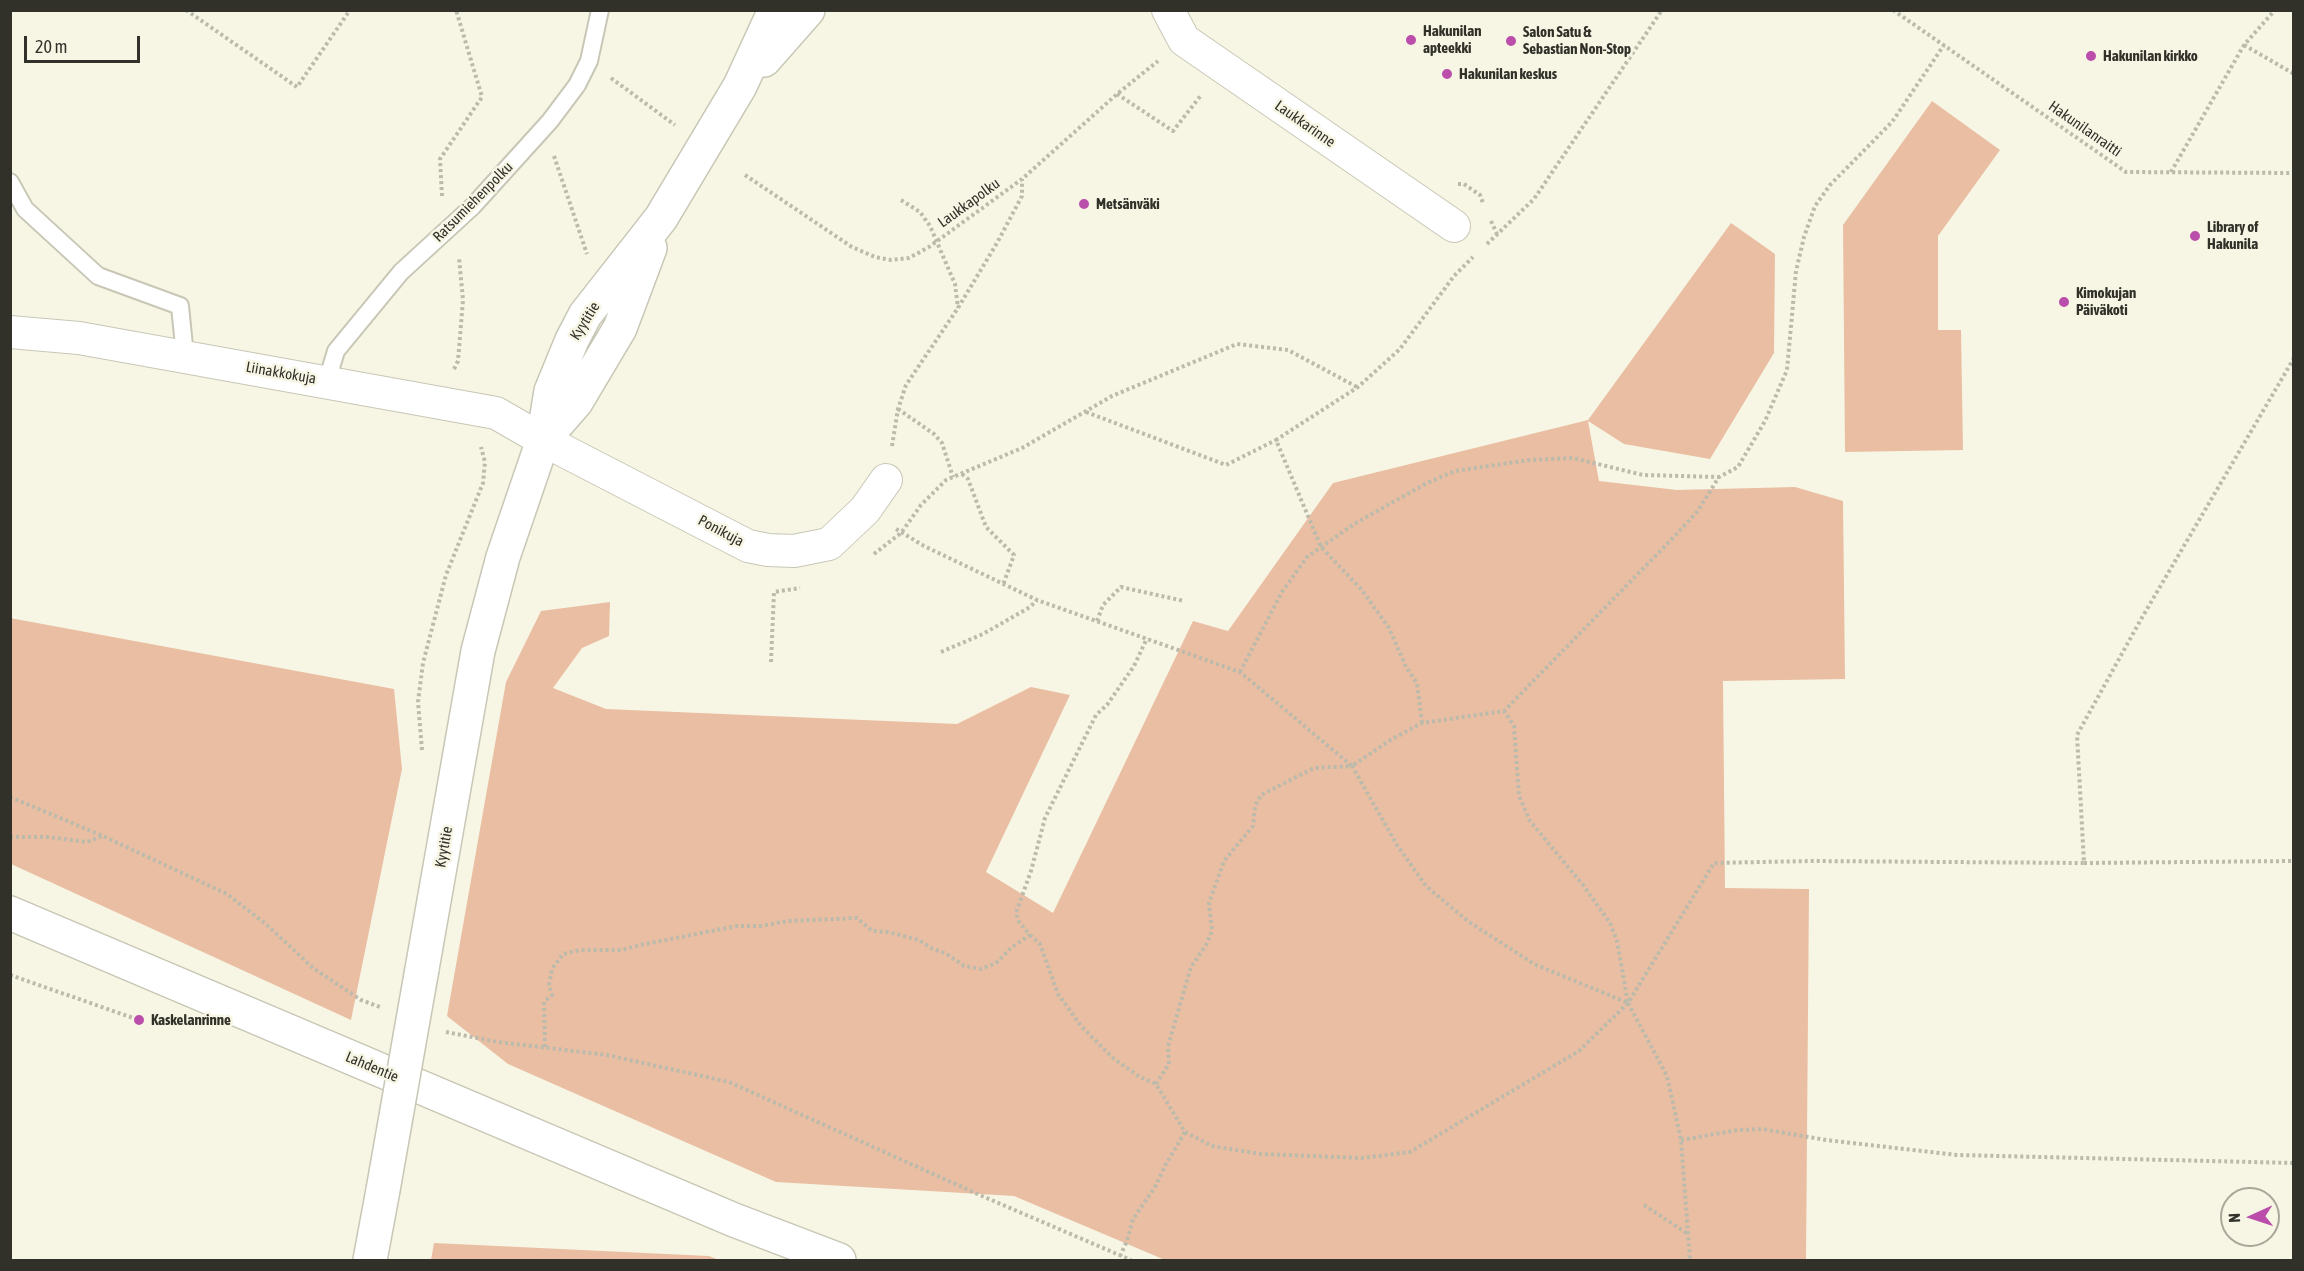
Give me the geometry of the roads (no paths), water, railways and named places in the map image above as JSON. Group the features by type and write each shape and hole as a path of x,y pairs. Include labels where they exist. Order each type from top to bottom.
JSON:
{"main road":[{"name":"Kyytitie","path":"370,1260 478,651 503,557 543,440 576,402 620,328 661,218 740,86 775,10"},
{"name":"Kyytitie","path":"740,86 808,10"},
{"name":"Lahdentie","path":"10,913 734,1220 839,1260"},
{"name":"Lahdentie","path":"734,1220 818,1260"}],"street":[{"name":"Laukkarinne","path":"1168,10 1184,40 1454,226"},
{"name":"Liinakkokuja","path":"10,332 79,338 496,413 543,440"},
{"name":"Ponikuja","path":"543,440 748,546 768,550 800,550 829,544 865,510 886,480"}],"lane":[{"name":"Ratsumiehenpolku","path":"327,381 336,351 401,272 473,206 550,121 577,85 589,61 600,10"},
{"path":"10,182 25,208 98,276 180,306 185,356"}],"place":[{"name":"Hakunilan apteekki","path":"1411,40"},
{"name":"Salon Satu & Sebastian Non-Stop","path":"1511,41"},
{"name":"Hakunilan kirkko","path":"2091,56"},
{"name":"Hakunilan keskus","path":"1447,74"},
{"name":"Metsänväki","path":"1084,204"},
{"name":"Library of Hakunila","path":"2195,236"},
{"name":"Kimokujan Päiväkoti","path":"2064,302"},
{"name":"Kaskelanrinne","path":"139,1020"}]}
